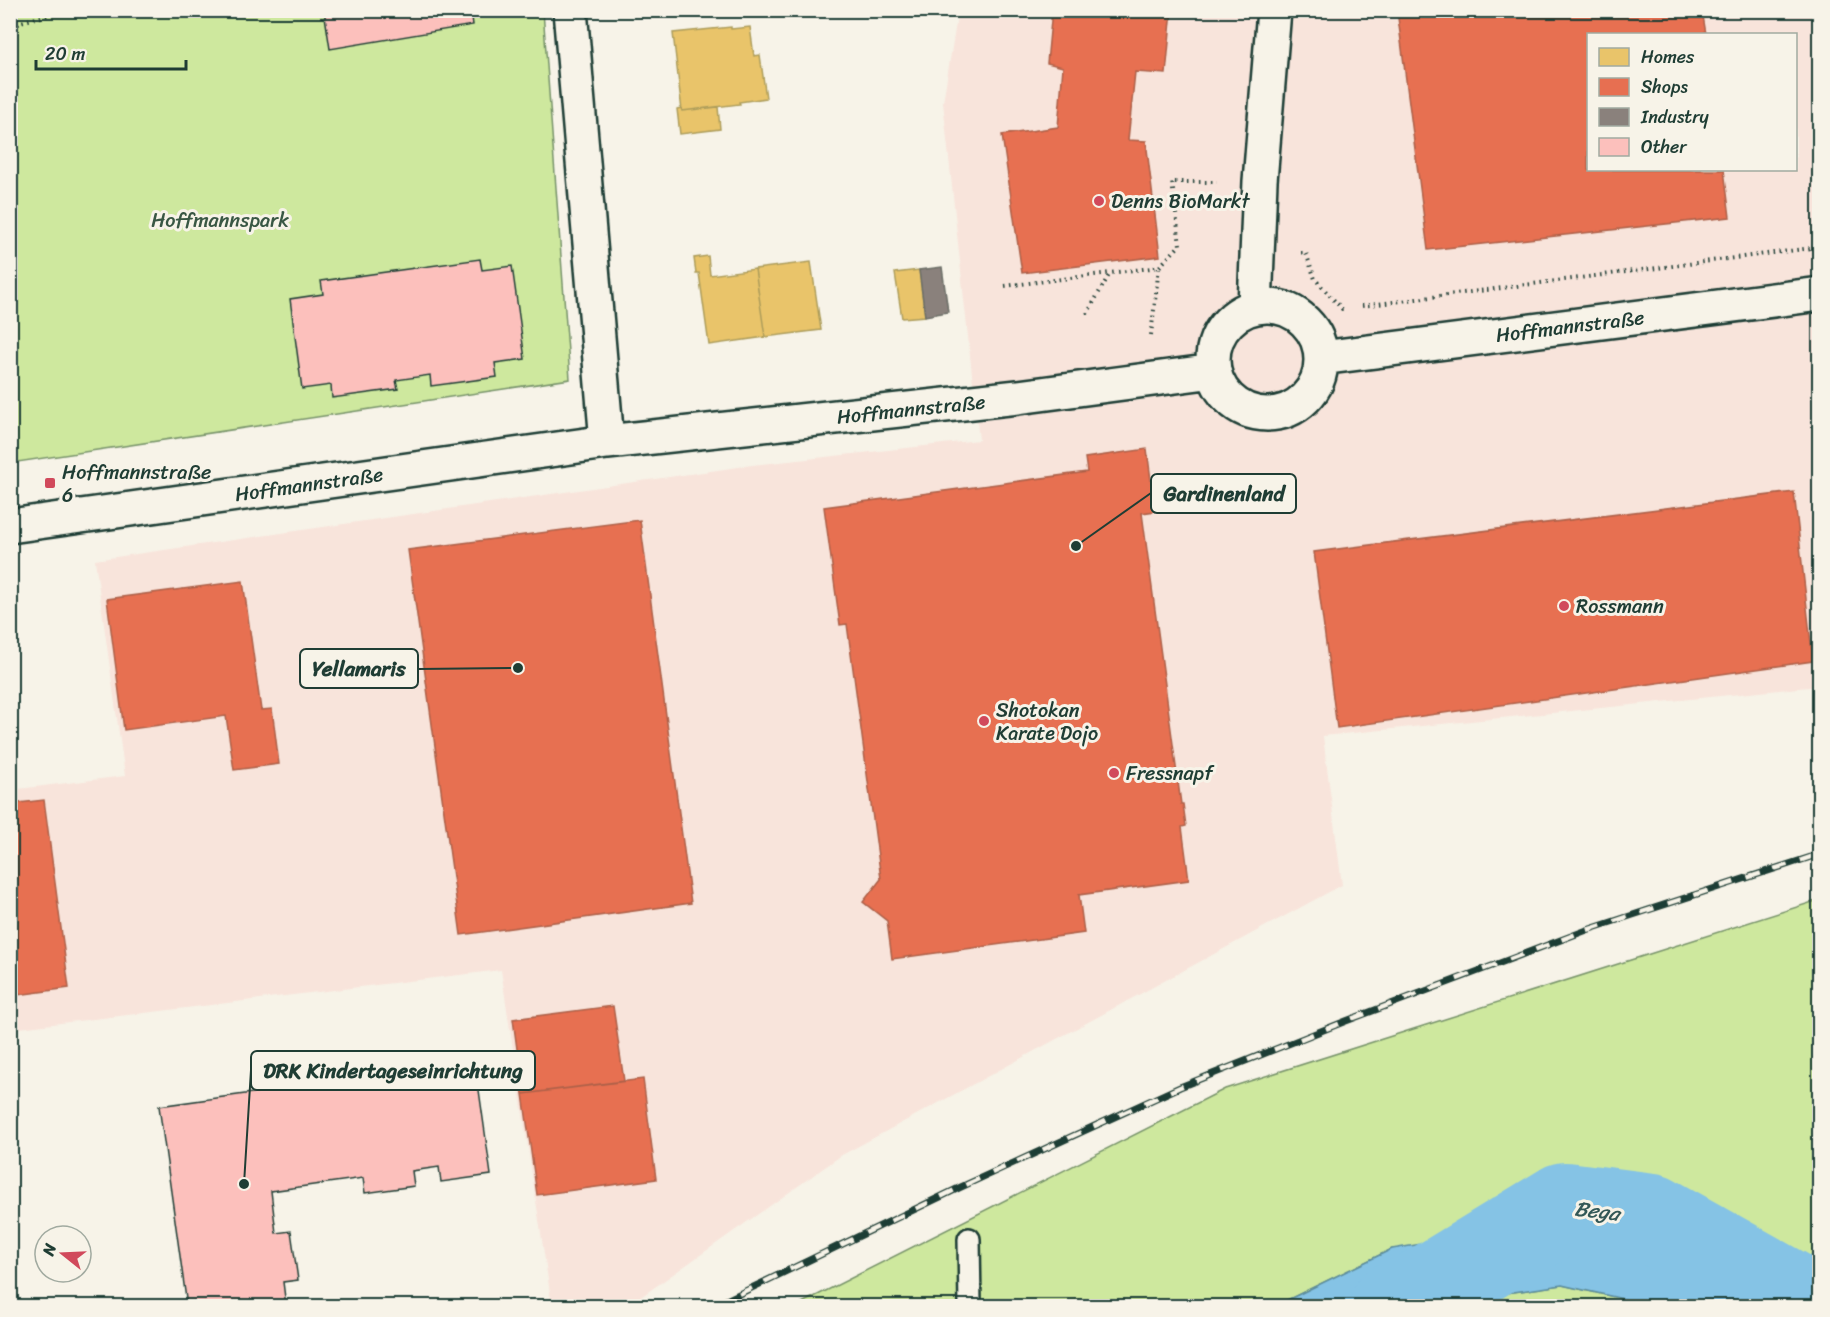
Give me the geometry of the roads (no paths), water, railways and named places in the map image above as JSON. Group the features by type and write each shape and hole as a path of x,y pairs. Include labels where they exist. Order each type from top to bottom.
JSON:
{"street":[{"path":"570,10 607,442"},
{"path":"1256,307 1260,181 1274,10"},
{"name":"Hoffmannstraße","path":"1321,358 1820,294"},
{"path":"1279,306 1300,317 1316,335 1321,358 1319,377 1309,395 1295,407 1277,413 1258,414 1240,407 1224,392 1214,371 1214,350 1221,330 1236,315 1256,307 1279,306"},
{"name":"Hoffmannstraße","path":"10,526 607,442 1018,397 1214,371"}],"lane":[{"path":"969,1239 970,1306"}],"water":[{"path":"1541,1224 1641,1248 1763,1306 1654,1306 1562,1285 1499,1294 1470,1306 1275,1306 1392,1249"}],"waterway":[{"name":"Bega","path":"1395,1306 1421,1295 1565,1207 1652,1218 1796,1299 1803,1306"}],"railway":[{"path":"714,1306 961,1187 1180,1087 1346,1021 1587,930 1820,854"}],"place":[{"name":"Denns BioMarkt","path":"1099,201"},
{"name":"Hoffmannstraße 6","path":"50,483"},
{"name":"Gardinenland","path":"1076,546"},
{"name":"Rossmann","path":"1564,606"},
{"name":"Yellamaris","path":"518,668"},
{"name":"Shotokan Karate Dojo","path":"984,721"},
{"name":"Fressnapf","path":"1114,773"},
{"name":"DRK Kindertageseinrichtung","path":"244,1184"}],"park label":[{"name":"Hoffmannspark","path":"220,220"}]}
